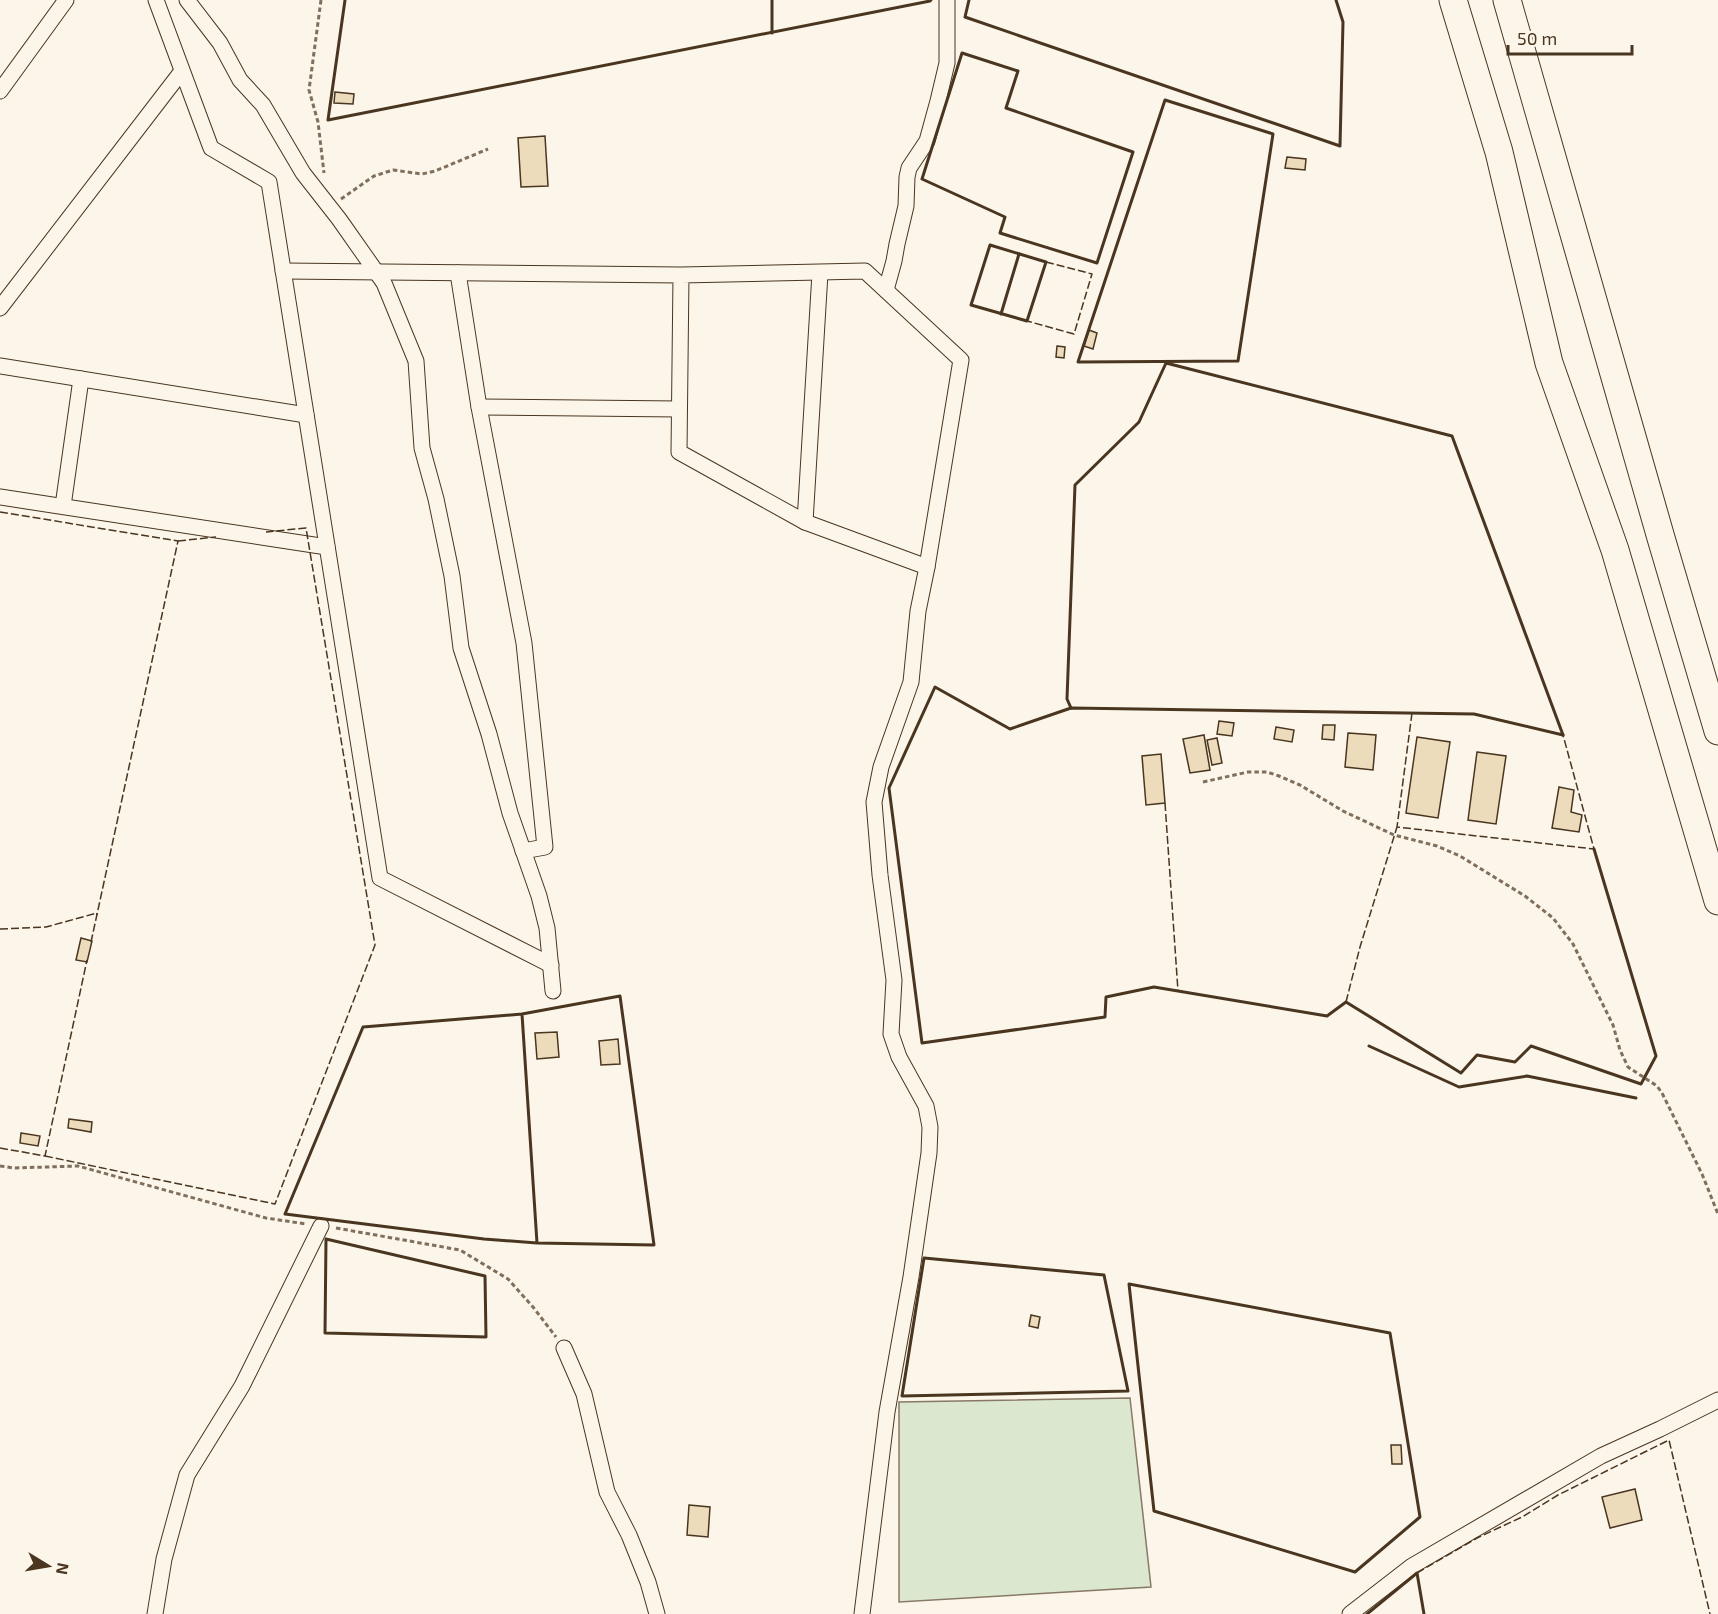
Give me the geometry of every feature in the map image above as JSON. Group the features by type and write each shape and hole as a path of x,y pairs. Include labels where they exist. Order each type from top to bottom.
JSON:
{"highway":[{"path":"1453,0 1499,152 1550,363 1614,550 1718,901"},
{"path":"1507,0 1718,731"}],"street":[{"path":"0,91 66,0"},
{"path":"156,0 211,148 269,182 380,878 551,965"},
{"path":"187,0 220,43 240,80 263,105 303,173 384,283 416,361 422,448 452,576 461,648 489,734 510,813 539,896 547,928 554,991"},
{"path":"886,290 906,206 909,168 927,141 947,63 947,0"},
{"path":"0,308 182,71"},
{"path":"283,271 681,275 865,271 961,360 918,611 911,682 881,767 874,802 880,875 894,980 891,1034 899,1057 926,1106 930,1127 929,1153 911,1277 887,1412 862,1614"},
{"path":"458,273 479,407 524,643 545,847 523,851"},
{"path":"806,522 820,273"},
{"path":"681,275 679,452 806,522 927,567"},
{"path":"0,366 306,415"},
{"path":"63,506 81,379"},
{"path":"479,407 679,409"},
{"path":"0,497 327,547"},
{"path":"155,1614 164,1559 187,1475 242,1386 321,1226"},
{"path":"564,1348 584,1395 607,1492 629,1535 648,1582 657,1614"},
{"path":"1350,1614 1412,1566 1601,1456 1718,1400"}],"path":[{"path":"321,0 309,90 318,122 327,203 344,198 375,176 393,170 422,174 435,171 488,149"},
{"path":"1203,783 1248,772 1266,772 1279,776 1300,785 1343,811 1394,835 1437,846 1460,856 1525,896 1552,918 1573,944 1613,1025 1620,1050 1628,1067 1657,1086 1662,1093 1702,1174 1718,1214"},
{"path":"0,1166 14,1168 78,1166 266,1218 460,1250 508,1279 564,1348"}],"green space":[{"path":"1130,1398 1151,1587 899,1602 899,1402"}],"building":[{"path":"335,92 354,94 353,104 334,103"},
{"path":"545,136 548,186 521,187 518,138"},
{"path":"1287,157 1306,159 1305,170 1285,168"},
{"path":"1089,330 1097,333 1093,349 1084,346"},
{"path":"1057,346 1065,347 1064,358 1056,357"},
{"path":"1219,721 1234,723 1232,736 1217,734"},
{"path":"1323,725 1335,725 1334,740 1322,739"},
{"path":"1276,727 1294,730 1292,742 1274,739"},
{"path":"1348,733 1376,735 1373,770 1345,767"},
{"path":"1204,735 1210,770 1190,773 1183,739"},
{"path":"1417,737 1450,742 1438,818 1406,813"},
{"path":"1217,738 1222,763 1212,765 1207,740"},
{"path":"1477,752 1506,756 1496,824 1468,820"},
{"path":"1161,754 1165,803 1146,805 1142,756"},
{"path":"1559,787 1574,790 1571,812 1582,815 1579,832 1552,828"},
{"path":"81,938 92,941 87,962 76,960"},
{"path":"557,1032 559,1057 537,1059 535,1033"},
{"path":"618,1039 620,1064 601,1065 599,1041"},
{"path":"69,1119 92,1122 91,1132 68,1128"},
{"path":"21,1133 40,1136 38,1146 20,1143"},
{"path":"1031,1315 1040,1317 1038,1328 1029,1326"},
{"path":"1391,1445 1401,1445 1402,1464 1392,1464"},
{"path":"1635,1489 1642,1520 1610,1528 1602,1497"},
{"path":"689,1505 710,1507 708,1537 687,1535"}],"fence":[{"path":"1046,262 1092,274 1074,334 1027,321 1046,262"},
{"path":"0,512 178,541 91,942"},
{"path":"45,1156 275,1204 375,945 306,528 266,532"},
{"path":"178,541 216,537"},
{"path":"1412,713 1397,827 1594,849 1563,735"},
{"path":"1165,803 1178,991"},
{"path":"1346,1002 1360,947 1397,827"},
{"path":"0,929 46,927 97,913 97,915"},
{"path":"0,1148 45,1156 87,960"},
{"path":"1417,1573 1477,1538 1522,1517 1558,1495 1669,1440 1710,1614"}],"wall":[{"path":"345,0 328,120 931,0"},
{"path":"772,0 772,33"},
{"path":"969,0 965,17 1340,146 1343,22 1336,0"},
{"path":"962,53 1018,71 1006,108 1133,152 1097,263 1000,233 1005,217 922,179 962,53"},
{"path":"1165,100 1273,134 1238,361 1078,362 1165,100"},
{"path":"990,245 1046,262 1027,321 971,305 990,245"},
{"path":"1001,314 1019,254"},
{"path":"1071,708 1067,699 1075,485 1139,422 1166,363 1452,436 1563,735"},
{"path":"1563,735 1474,714 1071,708 1010,729 935,687 889,788 922,1043 1105,1017 1106,997 1154,987 1327,1016 1346,1002 1461,1073 1477,1055 1515,1062 1531,1046 1641,1084 1656,1056 1594,849"},
{"path":"537,1243 522,1014 363,1027 285,1214 484,1239 537,1243 654,1245 620,996 522,1014 537,1243"},
{"path":"1369,1046 1459,1087 1527,1076 1636,1098"},
{"path":"326,1239 485,1276 486,1337 325,1333 326,1239"},
{"path":"924,1258 1104,1275 1128,1391 902,1396 924,1258"},
{"path":"1129,1284 1390,1333 1420,1517 1355,1572 1154,1511 1129,1284"},
{"path":"1367,1614 1417,1573 1424,1614"}]}
